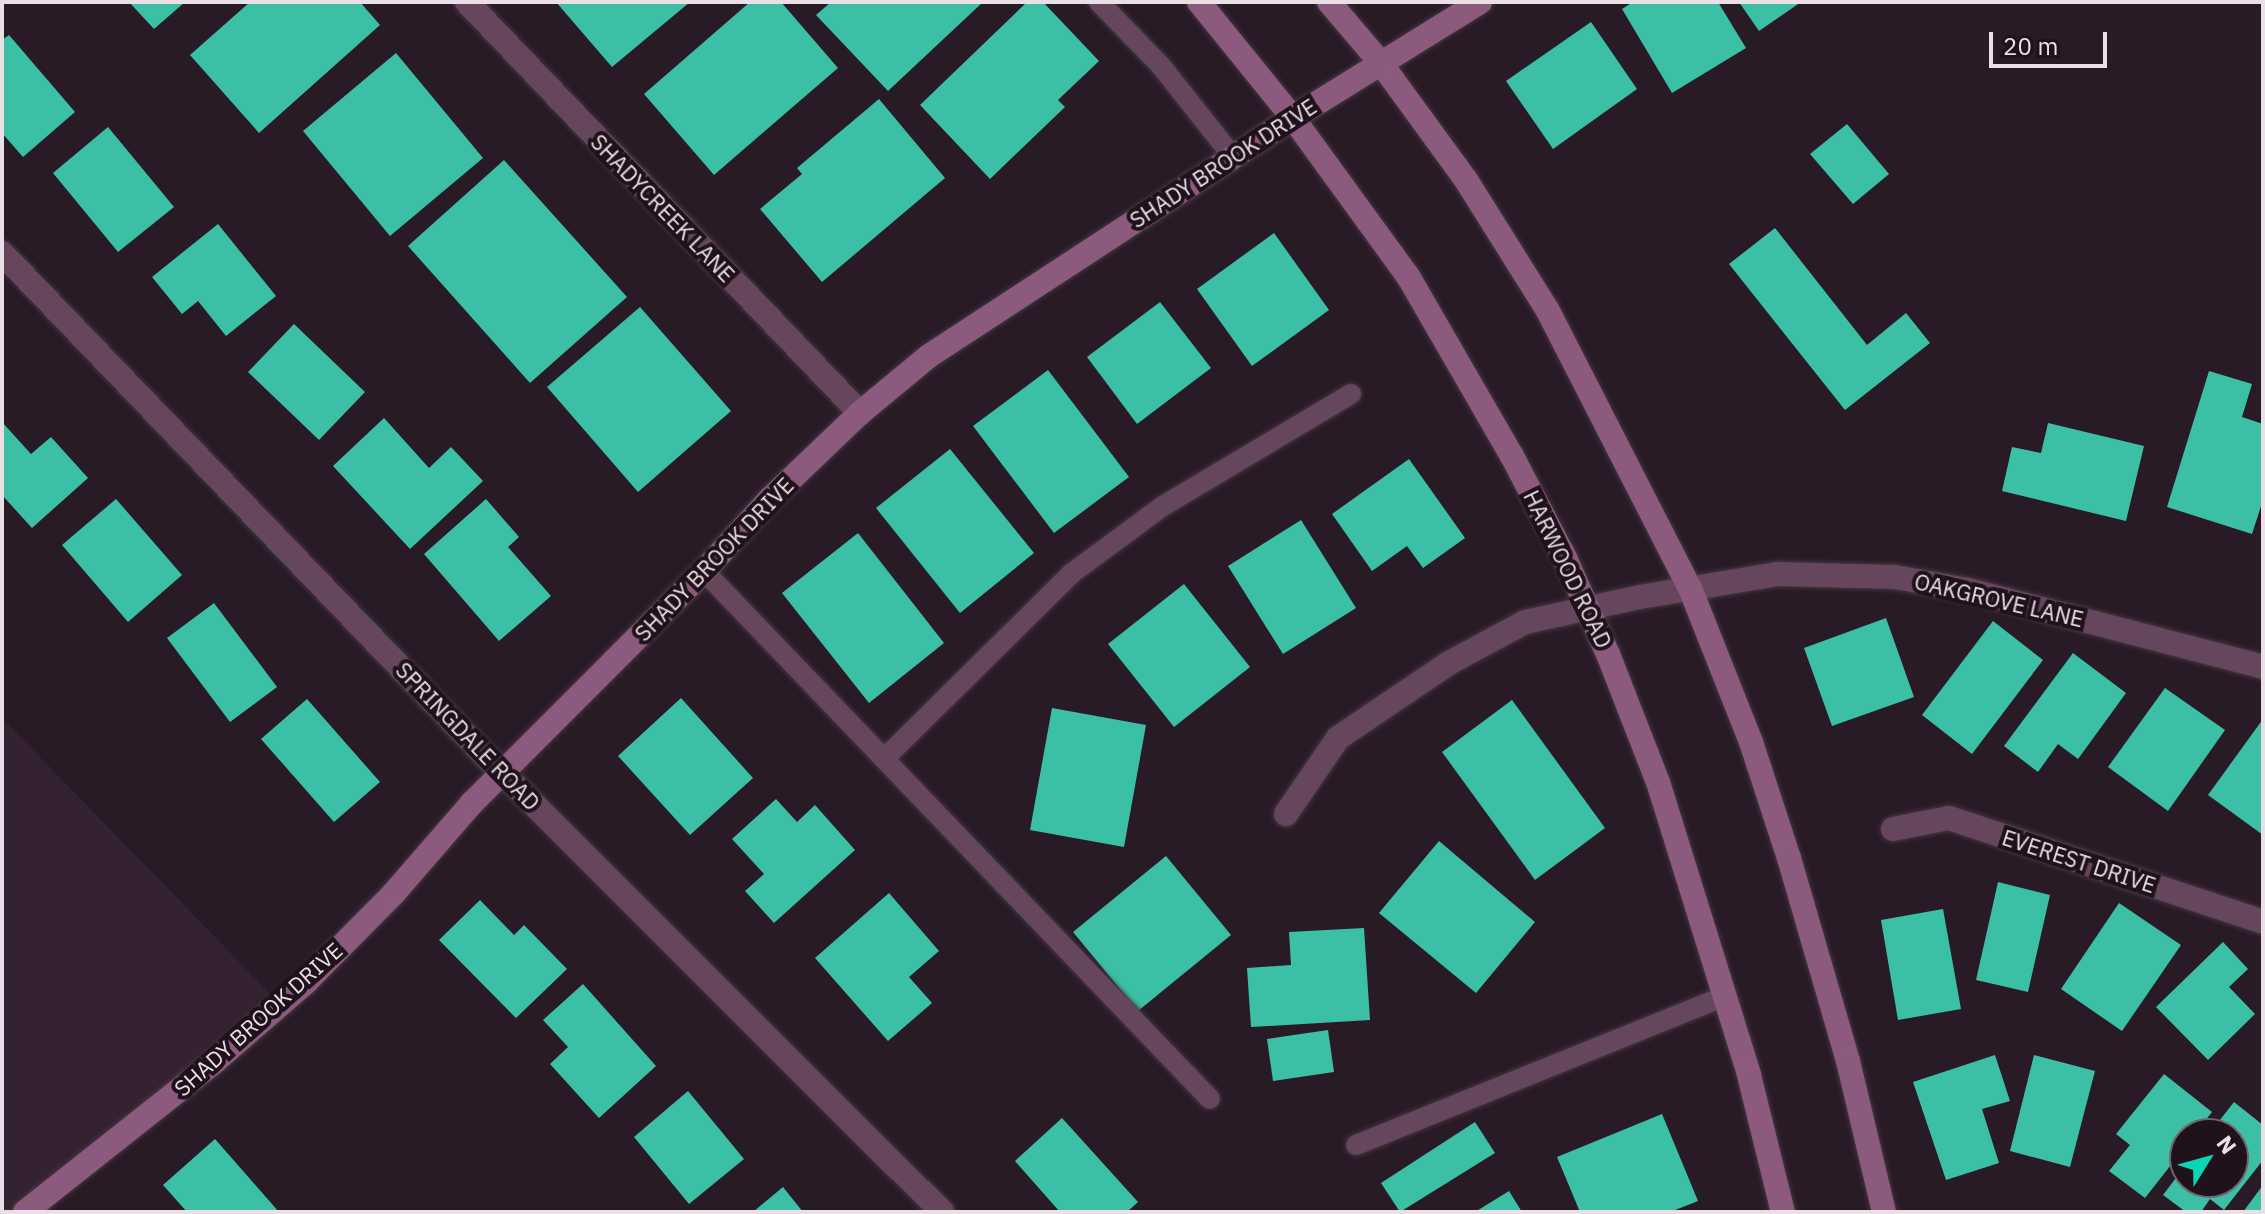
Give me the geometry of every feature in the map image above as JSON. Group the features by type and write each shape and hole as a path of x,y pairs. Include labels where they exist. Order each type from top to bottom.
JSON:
{"main road":[{"name":"HARWOOD ROAD","path":"1199,2 1293,118 1408,276 1512,456 1589,610 1658,782 1725,996 1783,1212"},
{"path":"1329,2 1380,62 1466,180 1547,309 1690,588 1751,742 1789,858 1848,1061 1884,1212"},
{"name":"SHADY BROOK DRIVE","path":"38,1208 289,997 394,893 501,772 704,571 770,499 860,413 929,356 1380,62 1480,2"}],"street":[{"name":"SHADYCREEK LANE","path":"467,2 860,413"},
{"name":"SPRINGDALE ROAD","path":"2,253 501,772 942,1212"},
{"name":"OAKGROVE LANE","path":"1286,814 1338,738 1449,663 1525,622 1690,588 1777,574 1895,577 1968,590 2263,667"},
{"name":"EVEREST DRIVE","path":"1893,829 1949,818 2263,922"}],"lane":[{"path":"1099,2 1161,66 1233,157"},
{"path":"884,759 1072,573 1163,506 1351,394"},
{"path":"704,571 1210,1099"},
{"path":"1356,1145 1725,996"}],"shaded area":[{"path":"2,718 281,1005 25,1212 2,1212"}],"building":[{"path":"129,2 185,2 154,29"},
{"path":"250,2 360,2 380,25 259,133 190,55"},
{"path":"556,2 690,2 612,67"},
{"path":"750,2 781,2 838,68 714,175 644,94"},
{"path":"831,2 983,2 888,91 816,15"},
{"path":"1027,2 1043,2 1099,61 1058,100 1065,107 990,179 920,105"},
{"path":"1633,2 1718,2 1746,48 1672,93 1622,9"},
{"path":"1739,2 1801,2 1759,31"},
{"path":"1591,22 1637,89 1553,149 1506,81"},
{"path":"9,35 75,112 23,157 2,133 2,40"},
{"path":"396,53 483,158 390,236 303,131"},
{"path":"879,99 945,178 822,282 760,209 802,174 797,168"},
{"path":"1847,124 1889,174 1853,204 1810,154"},
{"path":"108,127 174,207 118,252 53,173"},
{"path":"504,160 627,297 530,383 408,246"},
{"path":"218,224 276,296 226,336 198,301 182,314 152,277"},
{"path":"1775,228 1867,345 1906,313 1930,343 1845,410 1729,264"},
{"path":"1274,233 1329,310 1252,366 1197,289"},
{"path":"1160,302 1211,368 1137,424 1087,357"},
{"path":"640,307 731,411 638,492 547,387"},
{"path":"294,324 365,392 319,440 248,372"},
{"path":"1048,370 1129,477 1054,533 973,426"},
{"path":"2209,371 2252,384 2242,417 2263,424 2263,500 2252,534 2167,507"},
{"path":"384,418 429,468 451,447 483,481 410,549 333,466"},
{"path":"2,422 31,454 51,437 88,478 32,528 2,495"},
{"path":"2048,423 2144,446 2126,521 2002,491 2012,447 2041,453"},
{"path":"950,449 1034,553 960,613 876,508"},
{"path":"1409,459 1465,538 1423,568 1407,546 1372,571 1332,514"},
{"path":"116,499 182,575 128,622 62,545"},
{"path":"486,499 519,537 508,547 551,596 499,641 424,554"},
{"path":"1301,520 1356,608 1283,654 1228,566"},
{"path":"858,533 944,643 869,703 782,593"},
{"path":"1184,584 1250,667 1174,727 1108,644"},
{"path":"214,603 277,687 230,722 167,638"},
{"path":"1886,618 1914,697 1832,726 1804,648"},
{"path":"1993,621 2043,660 1972,754 1922,715"},
{"path":"2073,653 2126,693 2078,759 2058,744 2038,772 2004,746"},
{"path":"2165,688 2225,730 2168,811 2108,767"},
{"path":"681,698 753,778 690,835 618,756"},
{"path":"307,699 380,782 334,822 261,739"},
{"path":"1512,700 1605,828 1535,880 1442,752"},
{"path":"1052,708 1146,725 1124,847 1030,830"},
{"path":"2263,719 2263,835 2208,795"},
{"path":"776,799 797,822 815,805 855,850 774,923 745,891 764,874 732,839"},
{"path":"1439,841 1535,922 1476,993 1379,913"},
{"path":"1166,856 1231,935 1138,1011 1073,932"},
{"path":"1998,882 2050,895 2028,992 1976,980"},
{"path":"889,893 939,951 909,977 932,1003 888,1041 815,958"},
{"path":"480,900 514,935 524,925 567,969 516,1018 439,940"},
{"path":"2119,903 2181,945 2122,1031 2061,989"},
{"path":"1943,909 1961,1009 1898,1020 1881,920"},
{"path":"1364,928 1370,1020 1251,1027 1247,968 1291,965 1289,932"},
{"path":"2223,942 2248,969 2229,987 2255,1014 2208,1060 2156,1007"},
{"path":"583,984 656,1066 599,1118 550,1064 568,1047 543,1020"},
{"path":"1328,1030 1334,1072 1273,1081 1267,1039"},
{"path":"1995,1055 2010,1101 1982,1109 1999,1163 1946,1180 1913,1082"},
{"path":"2034,1055 2095,1071 2070,1167 2010,1151"},
{"path":"2164,1074 2212,1112 2207,1118 2169,1118 2169,1167 2145,1198 2109,1171 2130,1145 2116,1134"},
{"path":"688,1091 744,1159 689,1204 634,1137"},
{"path":"2234,1102 2263,1125 2263,1160 2249,1178 2249,1118 2222,1118"},
{"path":"1662,1114 1698,1201 1670,1212 1580,1212 1557,1157"},
{"path":"1062,1118 1138,1202 1127,1212 1060,1212 1015,1161"},
{"path":"1475,1122 1495,1153 1400,1212 1381,1183"},
{"path":"215,1139 279,1212 187,1212 163,1185"},
{"path":"2263,1185 2263,1212 2243,1212"},
{"path":"783,1187 803,1212 753,1212"},
{"path":"2169,1187 2169,1198 2233,1198 2224,1210 2210,1199 2201,1212 2186,1212 2163,1195"},
{"path":"1509,1191 1522,1212 1475,1212"}]}
